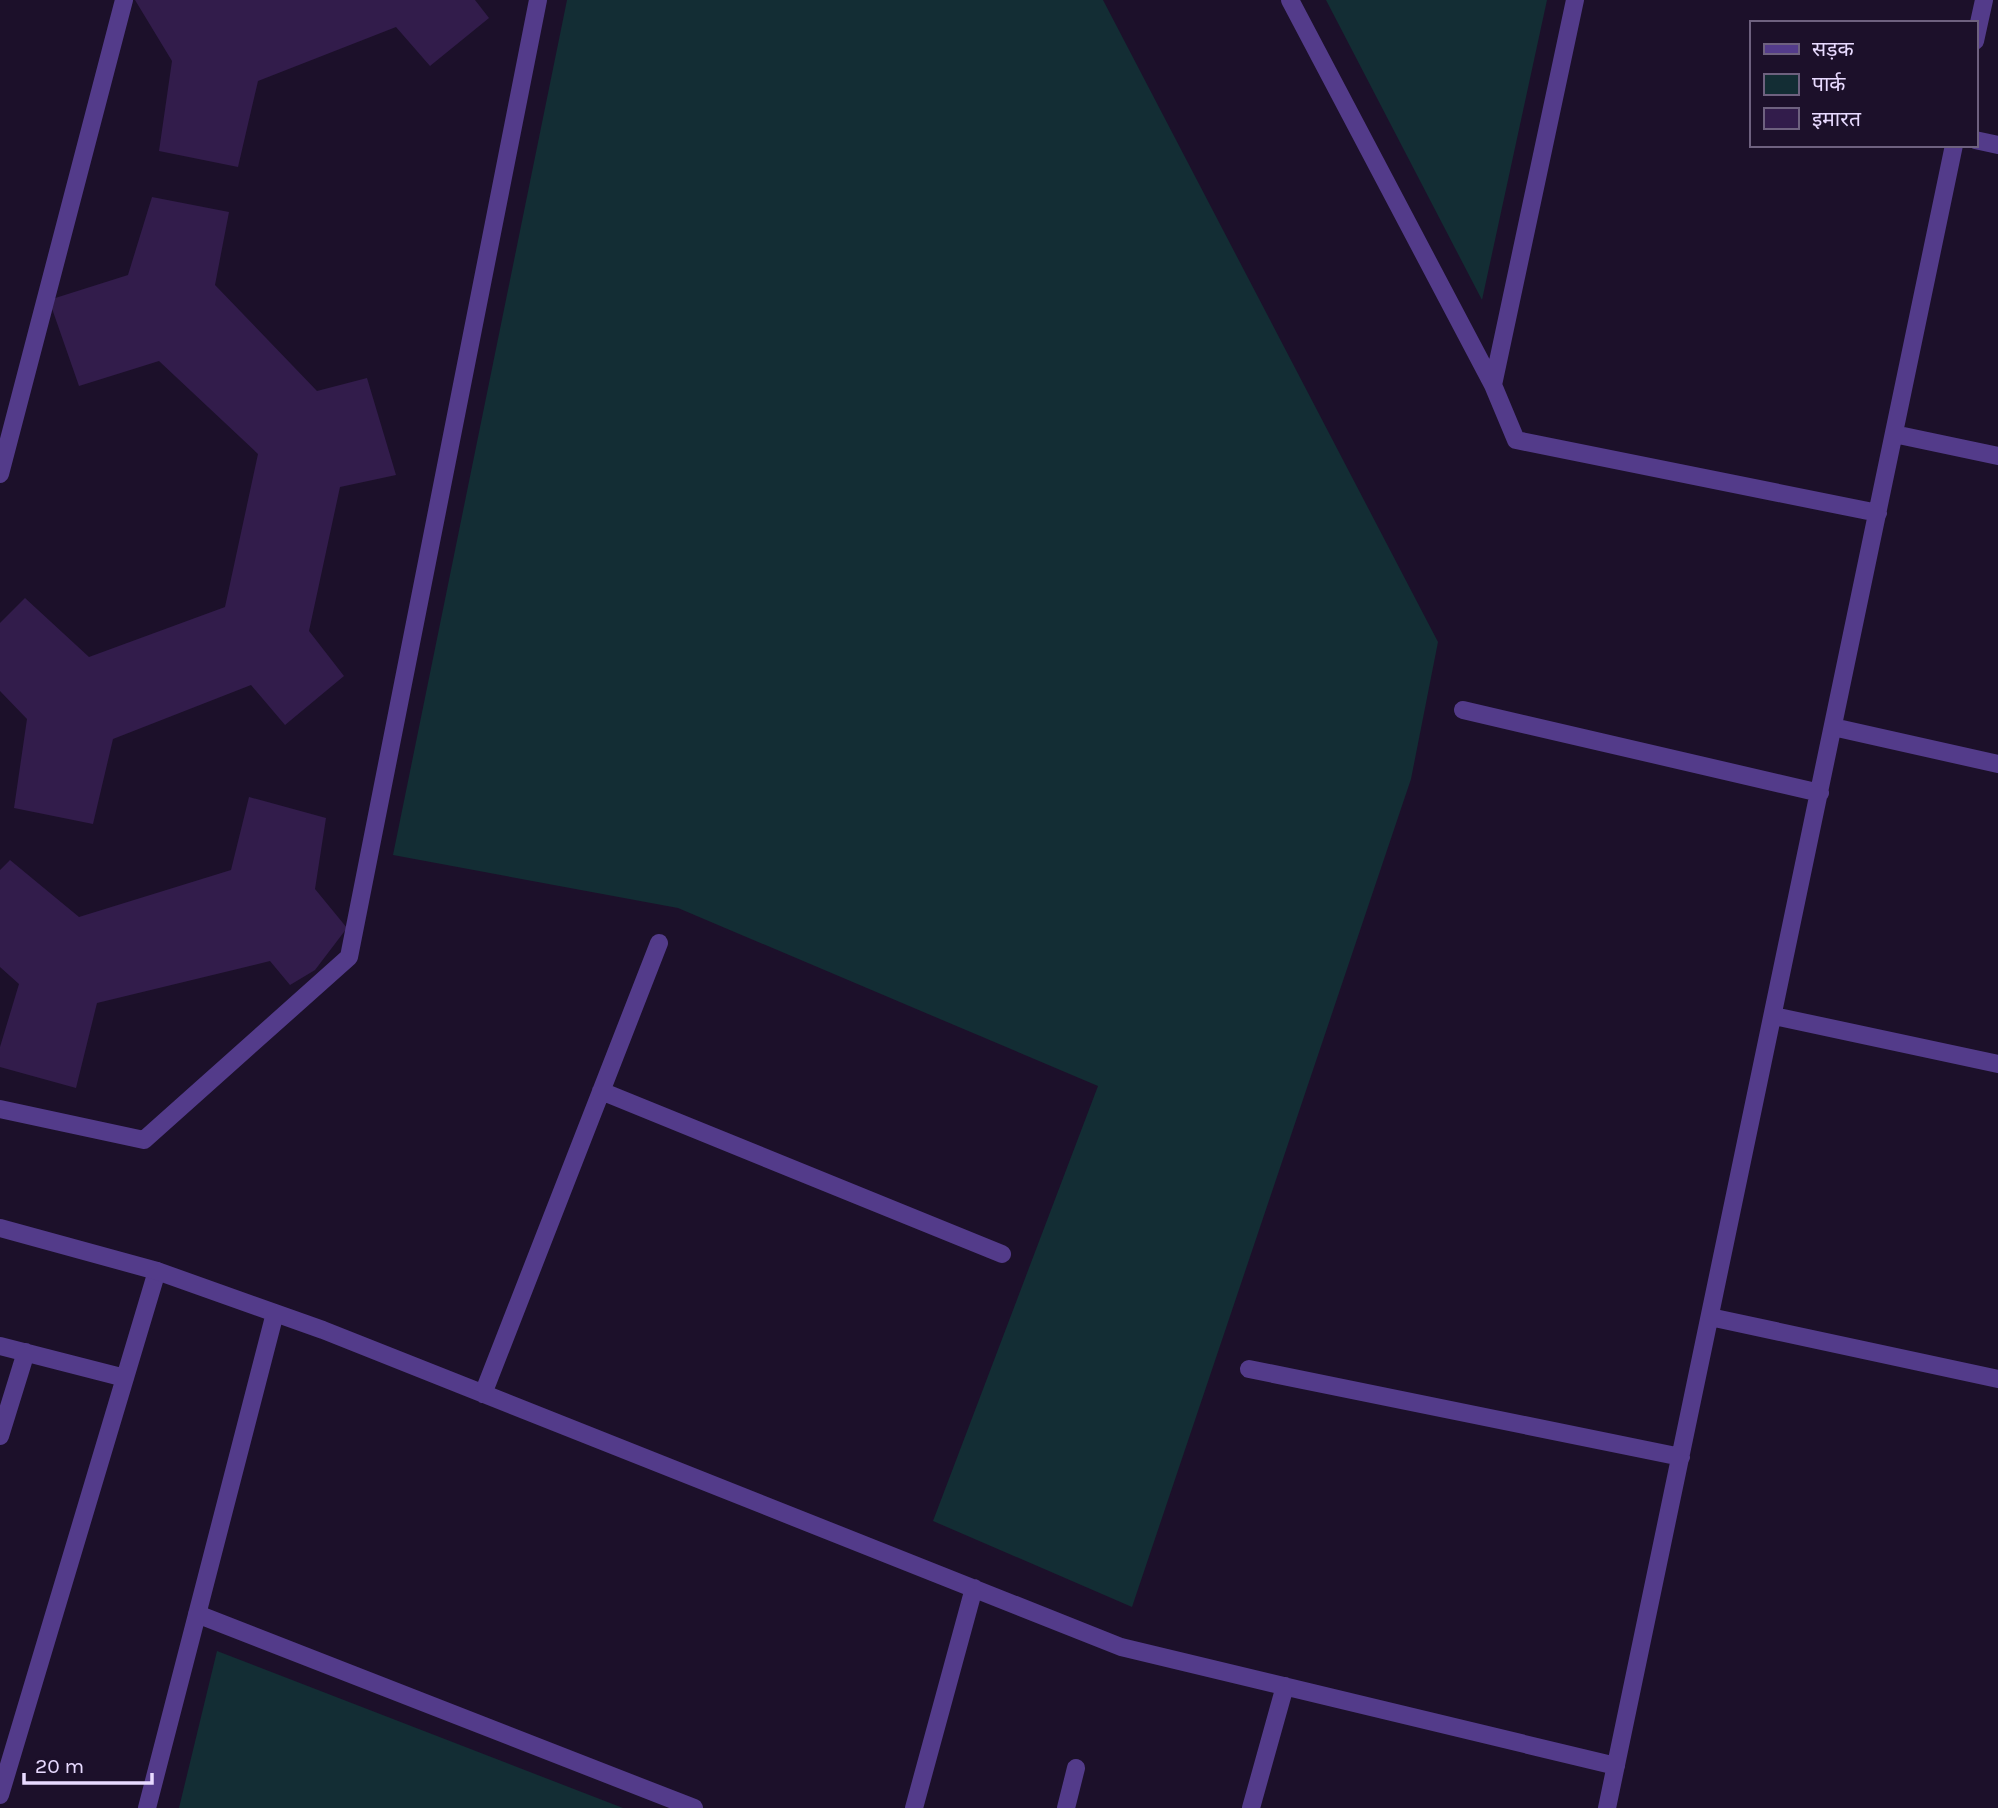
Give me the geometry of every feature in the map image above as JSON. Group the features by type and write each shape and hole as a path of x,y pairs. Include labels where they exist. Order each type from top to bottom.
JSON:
{"street":[{"path":"0,474 124,0"},
{"path":"0,1109 144,1140 349,957 538,0"},
{"path":"1290,0 1493,385 1516,440 1878,513"},
{"path":"1493,385 1575,0"},
{"path":"1977,32 1984,0"},
{"path":"1977,140 1998,145"},
{"path":"1607,1808 1954,147"},
{"path":"1894,434 1998,456"},
{"path":"1463,710 1820,793"},
{"path":"1833,727 1998,764"},
{"path":"483,1394 659,943"},
{"path":"1773,1016 1998,1064"},
{"path":"601,1091 1002,1254"},
{"path":"0,1228 158,1271 323,1330 1121,1647 1616,1766"},
{"path":"0,1795 158,1271"},
{"path":"147,1808 275,1313"},
{"path":"1710,1317 1998,1378"},
{"path":"0,1346 125,1378"},
{"path":"0,1436 26,1352"},
{"path":"1249,1369 1681,1457"},
{"path":"914,1808 974,1588"},
{"path":"197,1614 694,1808"},
{"path":"1251,1808 1285,1686"},
{"path":"1066,1808 1076,1768"}],"green space":[{"path":"567,0 1103,0 1438,642 1411,779 1132,1607 933,1521 1098,1086 678,908 393,855"},
{"path":"1326,0 1547,0 1482,300"},
{"path":"217,1651 623,1808 179,1808"}],"building":[{"path":"135,0 475,0 489,18 430,66 396,27 258,81 238,167 159,151 172,61"},
{"path":"152,197 229,212 215,285 317,391 367,378 396,475 340,487 309,631 344,676 285,725 251,685 113,739 93,824 14,808 27,719 0,691 0,623 25,598 89,657 225,607 258,454 159,361 79,386 49,300 128,275"},
{"path":"249,797 326,818 315,889 347,928 315,970 290,985 270,961 97,1003 76,1088 0,1067 0,1047 19,984 0,967 0,870 10,860 79,917 231,870"}]}
